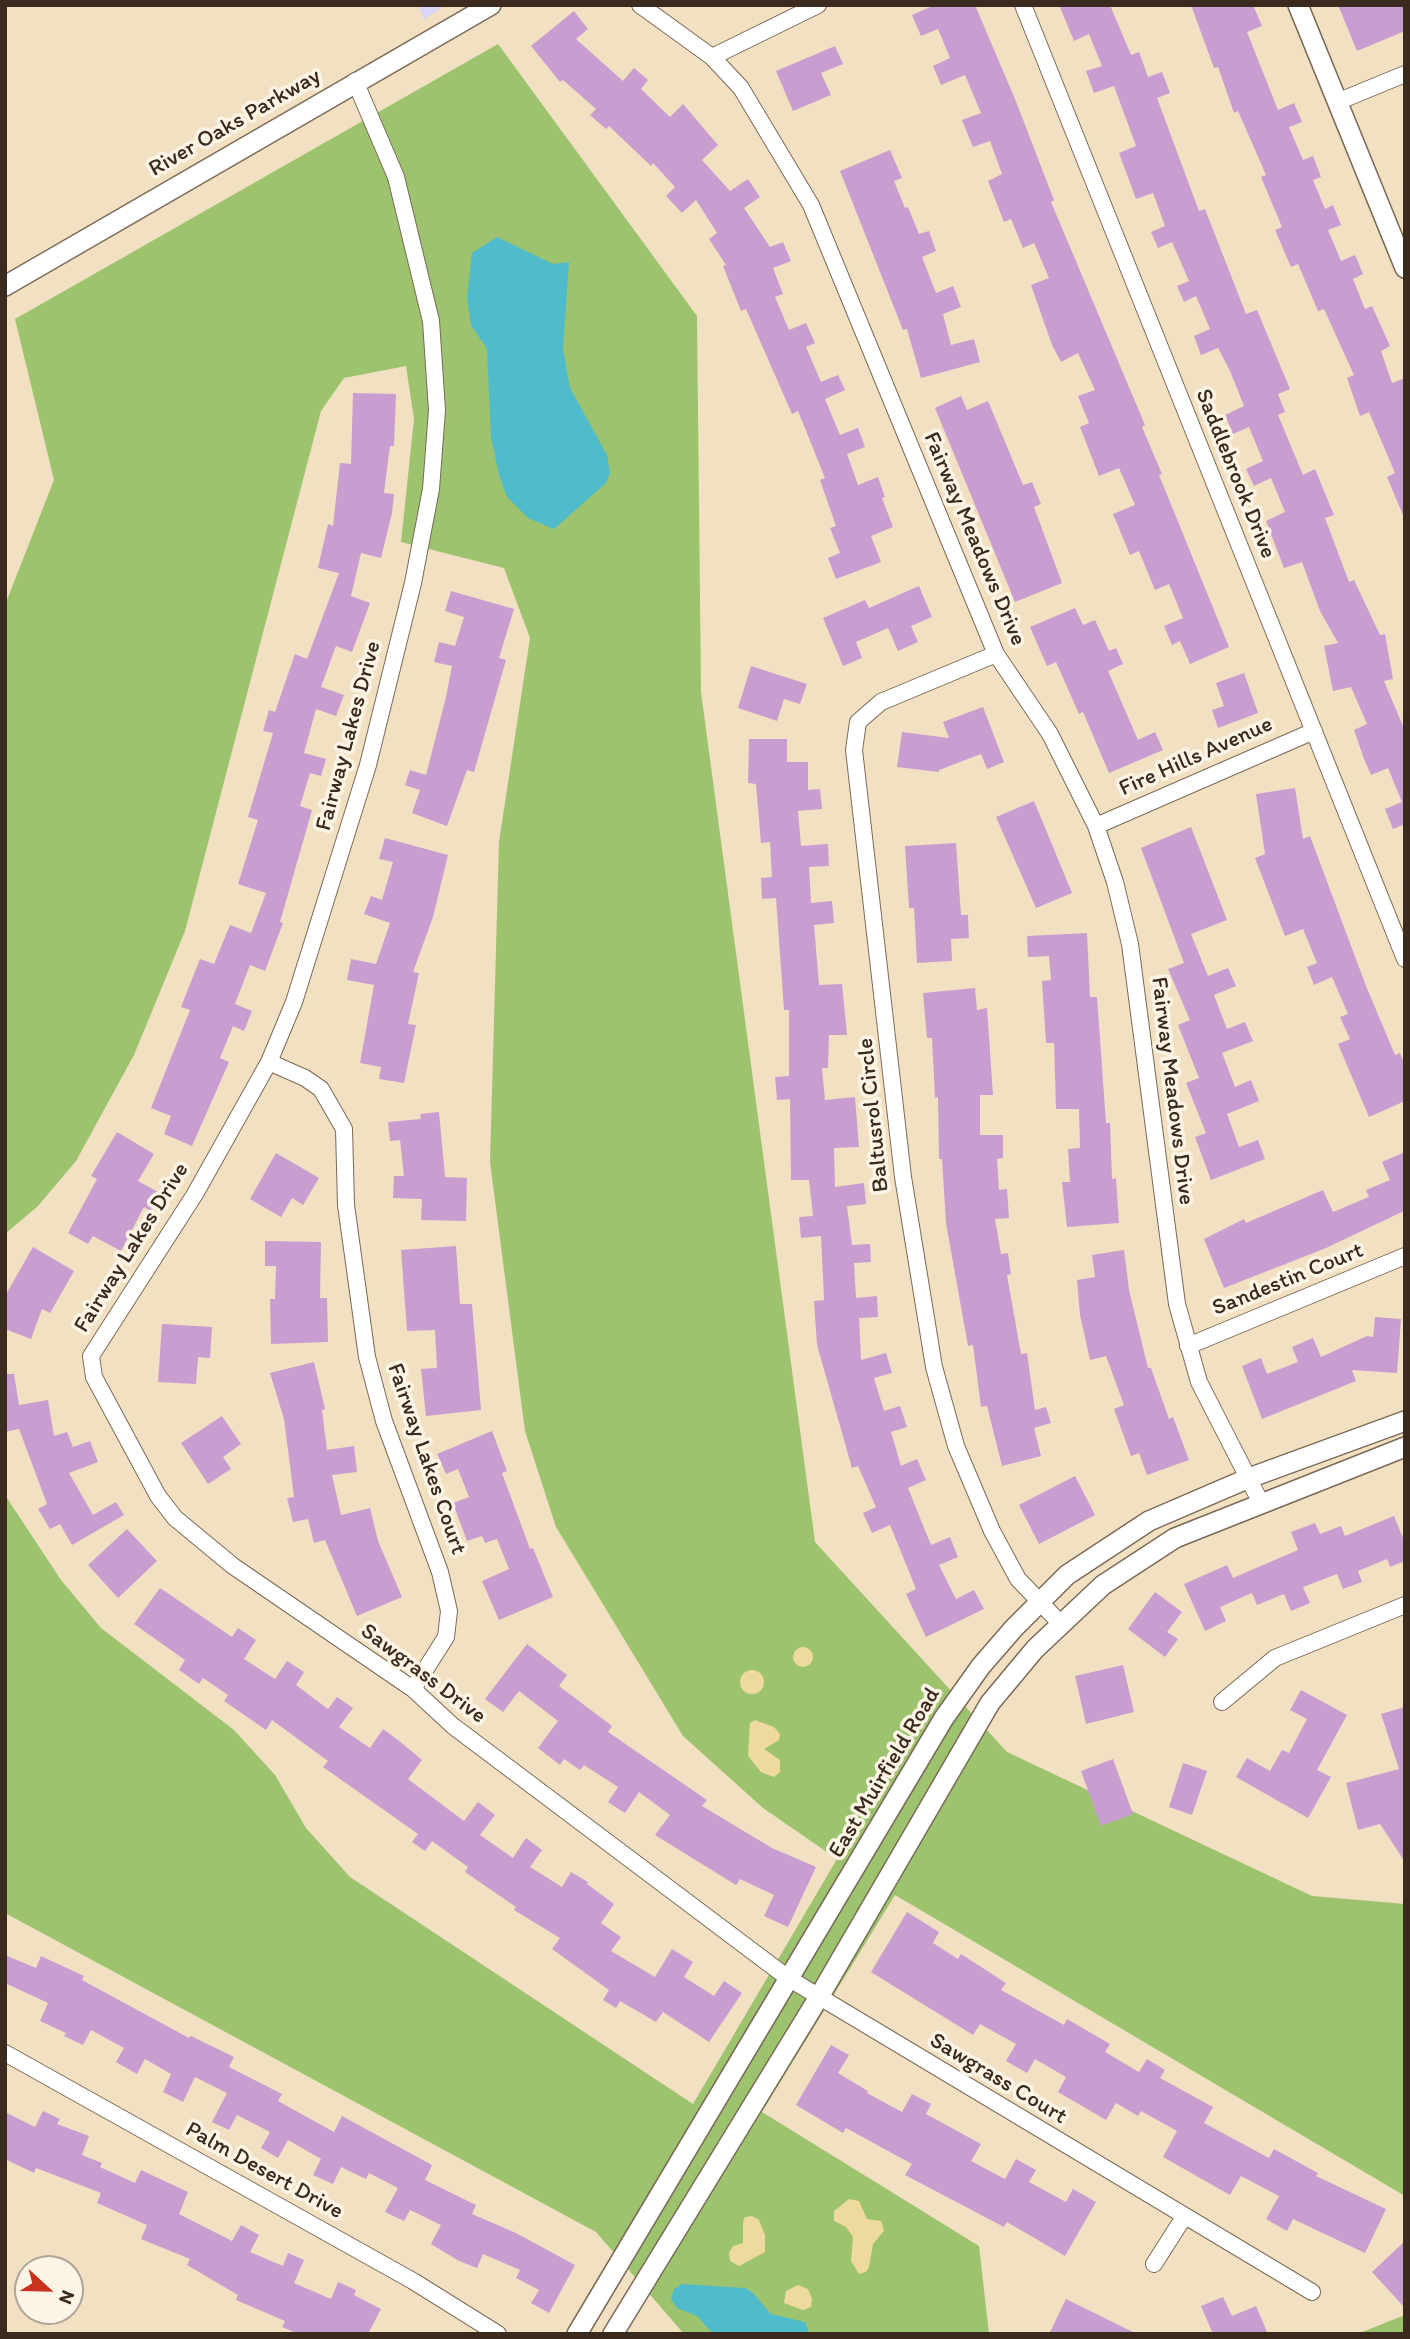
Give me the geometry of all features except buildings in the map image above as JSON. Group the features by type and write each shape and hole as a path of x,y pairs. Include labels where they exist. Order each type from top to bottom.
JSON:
{"street":[{"name":"River Oaks Parkway","path":"5,286 355,81 491,5"},
{"name":"Fairway Meadows Drive","path":"640,5 712,57 741,88 811,205 996,654 1050,734 1096,826 1115,882 1130,944 1171,1266 1188,1346 1199,1382 1261,1503"},
{"path":"712,57 818,5"},
{"name":"Saddlebrook Drive","path":"1023,5 1405,960"},
{"path":"1298,5 1405,268"},
{"path":"1337,102 1405,74"},
{"name":"Fairway Lakes Drive","path":"91,1356 195,1194 268,1062 307,962 368,765 413,583 431,489 437,410 431,321 396,177 355,81"},
{"name":"Baltusrol Circle","path":"996,654 881,702 858,722 854,750 903,1177 934,1367 967,1478 1018,1579 1060,1623"},
{"name":"Fire Hills Avenue","path":"1096,826 1314,730"},
{"name":"Fairway Lakes Court","path":"268,1062 305,1078 321,1089 344,1129 346,1205 367,1357 384,1421 440,1572 449,1611 446,1637 413,1689"},
{"name":"Sandestin Court","path":"1188,1346 1405,1255"},
{"name":"Sawgrass Drive","path":"91,1356 94,1377 158,1496 175,1518 233,1566 413,1689 453,1726 789,1978"},
{"name":"East Muirfield Road","path":"577,2334 944,1718 981,1666 1038,1602 1067,1575 1149,1521 1249,1478 1403,1426"},
{"path":"613,2334 819,1997 990,1703 1035,1648 1103,1585 1175,1538 1405,1447"},
{"path":"1222,1702 1275,1658 1405,1605"},
{"name":"Sawgrass Court","path":"789,1978 1311,2292"},
{"name":"Palm Desert Drive","path":"5,2053 413,2281 498,2334"},
{"path":"1154,2264 1184,2217"}],"shaded area":[{"path":"418,5 447,5 424,19"}],"green space":[{"path":"498,44 697,316 701,692 815,1542 1007,1752 1312,1896 1405,1904 1405,2196 895,1895 762,2112 979,2246 989,2334 684,2334 596,2232 5,1913 5,1495 61,1580 101,1628 234,1730 275,1775 306,1828 350,1877 693,2104 837,1859 763,1808 683,1736 556,1527 525,1431 490,1162 499,842 530,638 504,568 401,542 414,419 406,366 344,378 321,411 185,931 134,1055 76,1161 38,1206 5,1234 5,605 54,480 15,319"},
{"path":"1405,2315 1405,2334 1357,2334"}],"sand":[{"path":"799,1647 807,1647 813,1657 807,1667 799,1667 793,1661 793,1653"},
{"path":"752,1670 763,1677 764,1682 757,1693 752,1694 741,1687 740,1682 747,1671"},
{"path":"755,1720 774,1727 780,1734 779,1740 764,1749 780,1760 780,1772 774,1777 761,1772 748,1756 750,1723"},
{"path":"849,2199 859,2201 867,2219 881,2221 884,2231 873,2244 869,2267 866,2272 859,2274 851,2261 853,2237 846,2227 834,2221 834,2211"},
{"path":"752,2216 759,2220 765,2235 765,2252 739,2266 730,2261 729,2253 733,2246 743,2243 743,2222 745,2217"},
{"path":"798,2285 808,2289 812,2299 811,2307 803,2310 784,2303 786,2291"}],"water":[{"path":"497,237 553,264 569,262 563,349 570,388 607,455 610,473 606,483 554,529 528,518 507,497 491,437 487,349 471,325 467,298 472,253"},
{"path":"682,2284 745,2288 752,2292 771,2314 805,2322 810,2334 713,2334 697,2316 677,2308 671,2299 674,2289"}]}
